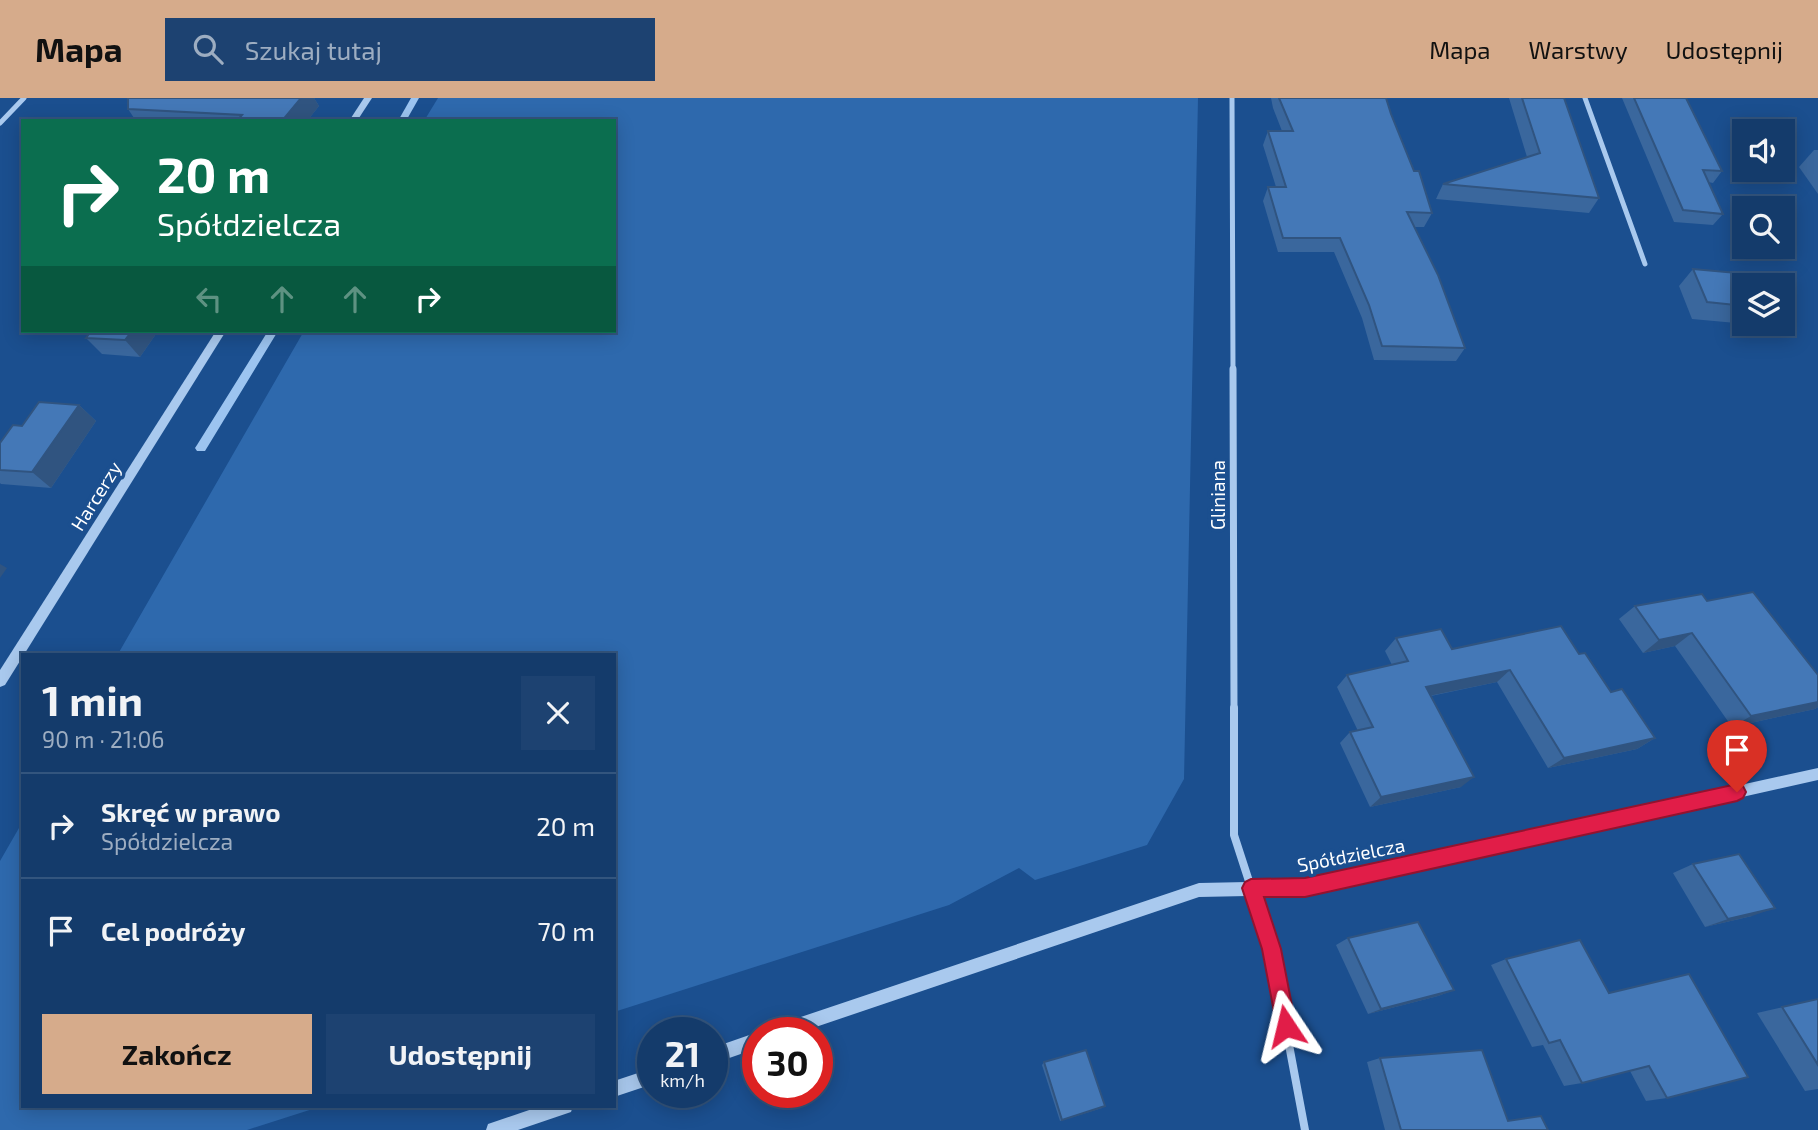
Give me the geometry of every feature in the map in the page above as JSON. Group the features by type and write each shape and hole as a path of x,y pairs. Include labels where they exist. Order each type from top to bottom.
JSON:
{"street":[{"path":"0,123 24,98"},
{"path":"355,119 368,98"},
{"name":"Gliniana","path":"1232,98 1234,835 1271,949 1305,1130"},
{"path":"1585,98 1645,264"},
{"name":"Harcerzy","path":"0,681 220,333"},
{"name":"Spółdzielcza","path":"824,1017 1199,890 1305,888 1818,774"},
{"path":"616,1088 637,1081"},
{"path":"494,1130 559,1108"}],"shaded area":[{"path":"438,98 1198,98 1184,779 1147,845 1035,880 1019,868 949,905 616,1011 616,653 119,653 303,333 616,333 616,119 425,119"},
{"path":"21,824 21,1108 316,1108 247,1130 0,1130 0,861"}],"building":[{"path":"128,98 301,98 284,119 239,119 242,115 128,109"},
{"path":"1279,98 1386,98 1414,171 1419,171 1432,213 1407,212 1438,275 1465,348 1382,346 1369,305 1340,238 1283,238 1268,187 1286,187 1268,131 1293,131"},
{"path":"1522,98 1564,98 1599,198 1443,184 1540,153"},
{"path":"1634,98 1686,98 1722,171 1703,170 1723,214 1683,210"},
{"path":"1693,269 1737,273 1732,273 1732,305 1707,302"},
{"path":"90,333 130,333 125,340 86,338"},
{"path":"39,402 79,405 32,472 0,470 0,443 13,425 22,426"},
{"path":"1753,592 1818,675 1818,702 1751,716 1692,633 1659,640 1635,606 1702,594 1707,601"},
{"path":"1561,626 1579,654 1585,653 1611,692 1622,689 1655,738 1564,758 1510,670 1426,687 1474,777 1381,797 1350,732 1373,727 1347,675 1408,661 1396,638 1441,629 1452,649"},
{"path":"1739,854 1775,908 1728,919 1693,864"},
{"path":"1418,922 1454,990 1381,1009 1348,938"},
{"path":"1580,940 1609,993 1689,974 1748,1077 1667,1098 1649,1066 1582,1083 1560,1040 1549,1043 1506,959"},
{"path":"1818,999 1818,1065 1782,1007"},
{"path":"1086,1050 1105,1106 1062,1120 1044,1062"},
{"path":"1482,1050 1508,1121 1541,1116 1548,1130 1401,1130 1380,1058"}],"waterway":[{"path":"403,119 415,98"},
{"path":"201,448 272,333"}],"route":[{"path":"1286,1026 1271,949 1251,888 1305,888 1737,792"}]}
